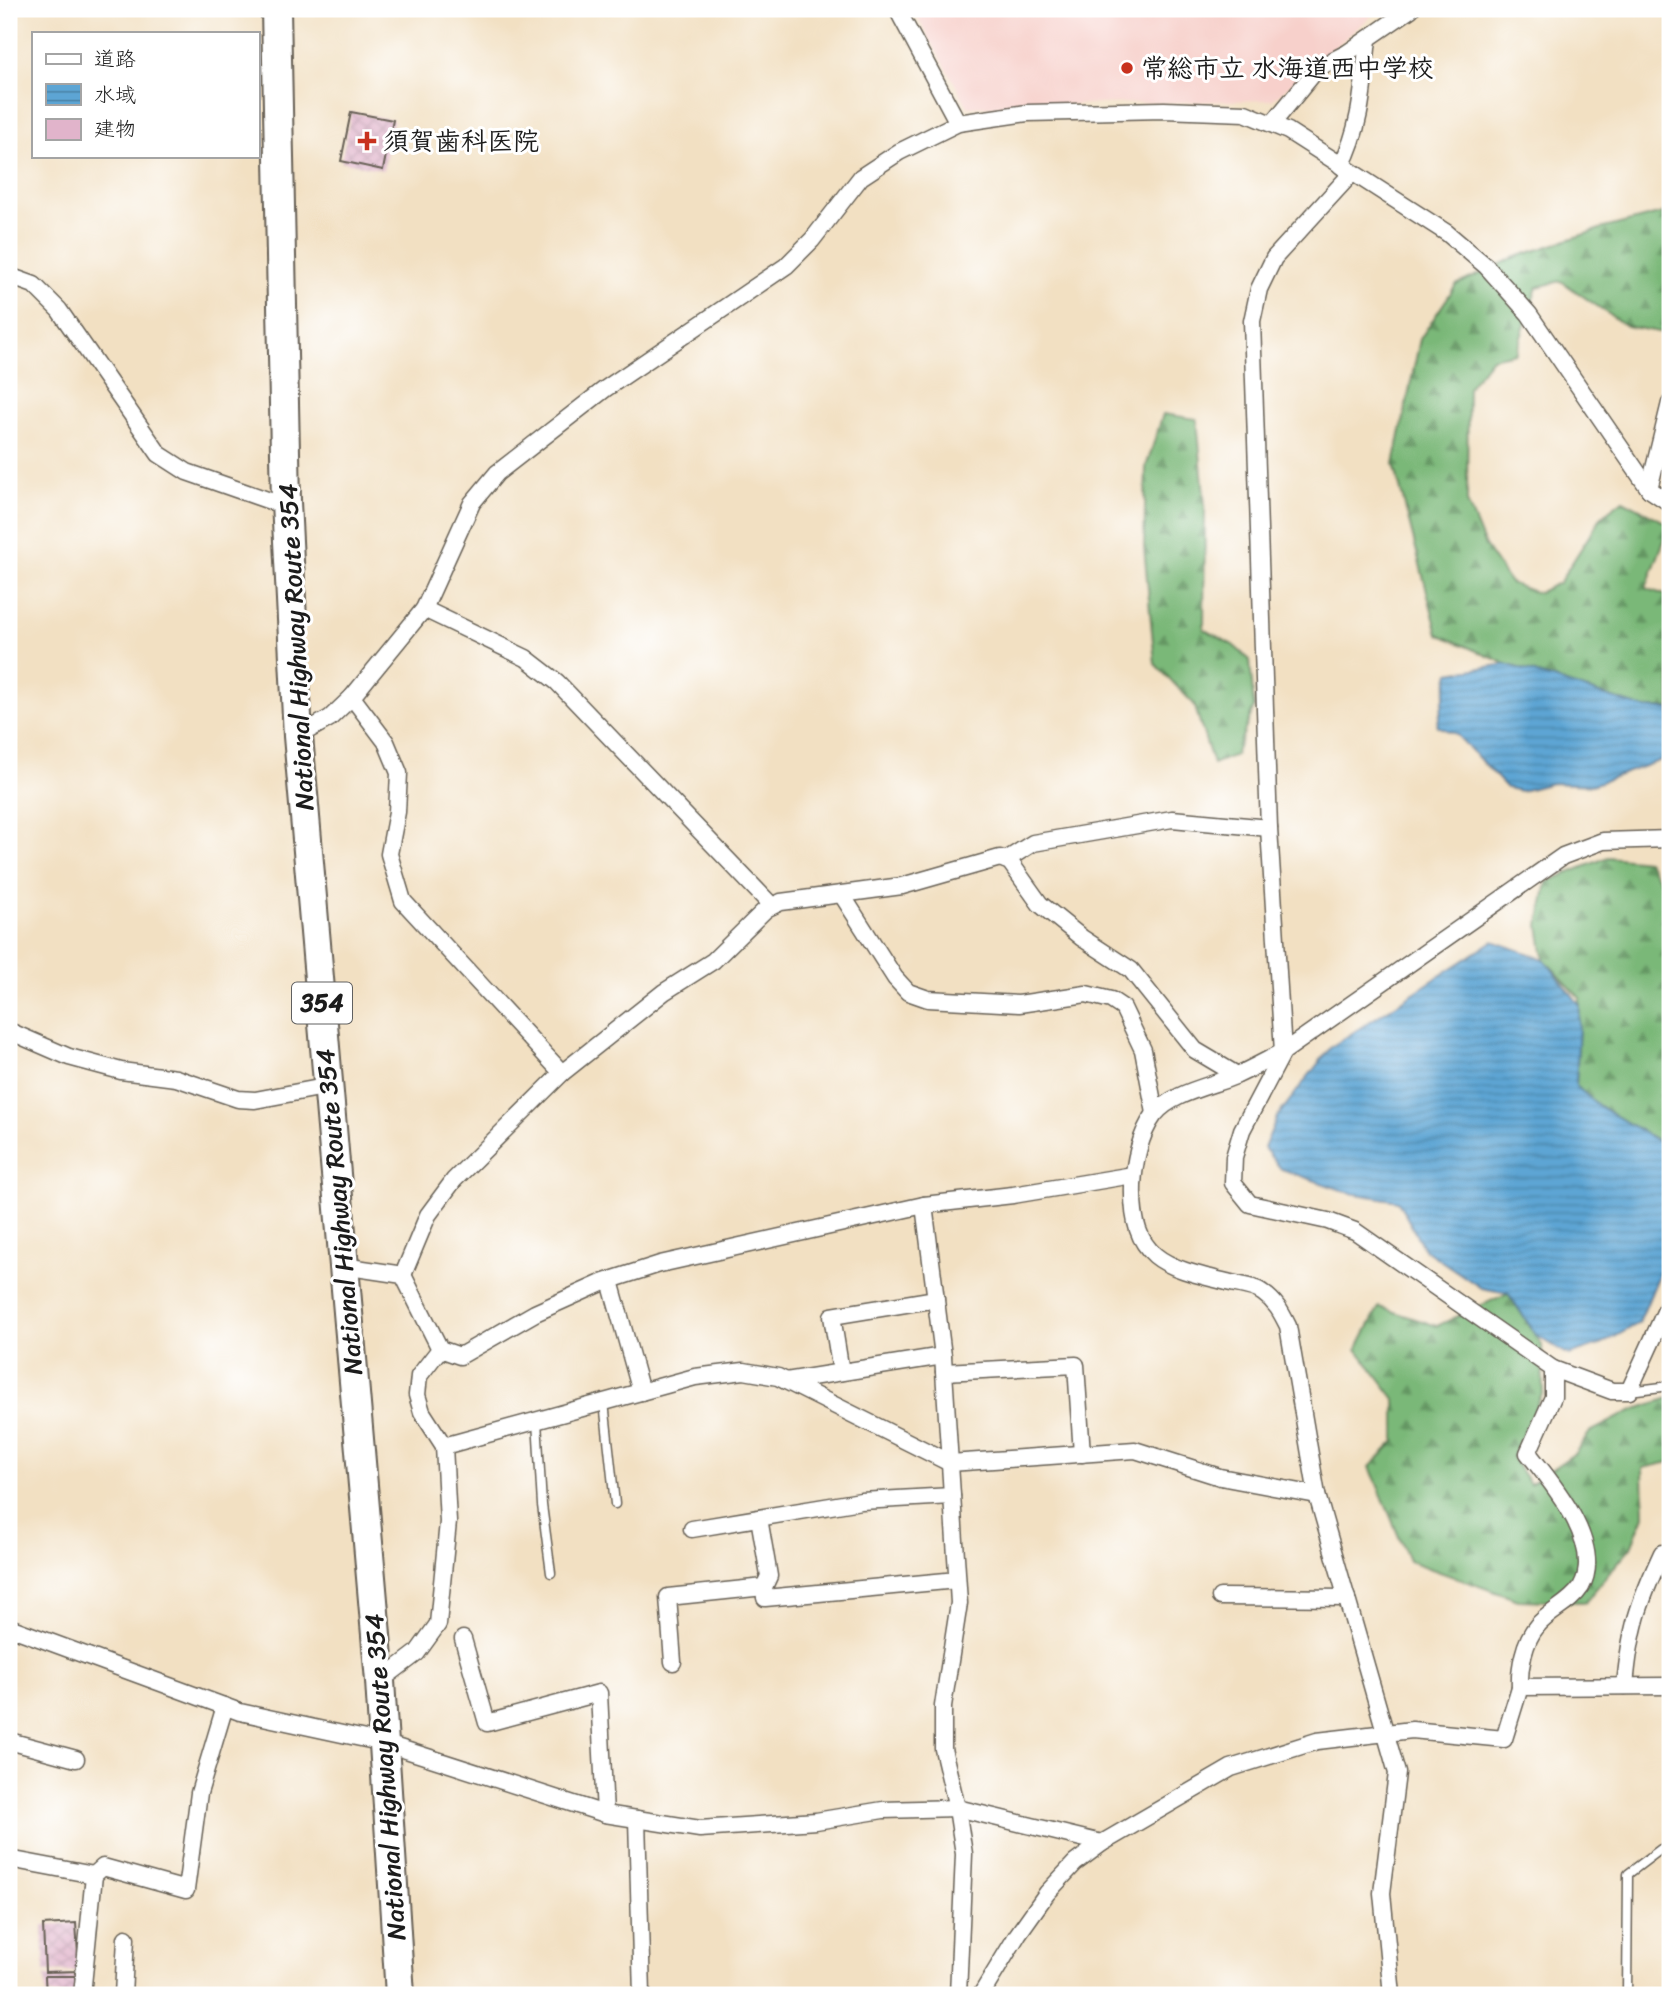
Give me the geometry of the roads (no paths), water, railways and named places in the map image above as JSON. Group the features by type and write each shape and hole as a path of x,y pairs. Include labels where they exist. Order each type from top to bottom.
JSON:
{"highway":[{"name":"National Highway Route 354","path":"276,9 286,502 298,736 380,1681 400,1995"}],"street":[{"path":"897,9 958,123"},
{"path":"1272,124 1318,68 1368,39 1411,9"},
{"path":"1368,39 1360,116 1347,170 1274,258 1259,289 1252,321 1269,828 1283,1052 1251,1109 1234,1157 1233,1182 1250,1204 1328,1221 1355,1231 1553,1369 1612,1391 1629,1391 1670,1301"},
{"path":"298,736 330,718 352,696 424,609 472,503 497,473 605,389 786,266 811,240 861,177 899,152 958,123 1027,113 1164,110 1245,113 1272,124 1447,233 1486,266 1530,314 1649,489 1670,503"},
{"path":"9,276 34,285 59,310 159,454 187,472 273,502 286,502"},
{"path":"1649,489 1670,403"},
{"path":"424,609 526,658 557,682 772,906"},
{"path":"352,696 386,742 399,773 397,812 389,853 403,901 562,1073"},
{"path":"1006,860 1033,843 1172,819 1269,828"},
{"path":"1392,1995 1382,1893 1397,1773 1317,1494 1288,1326 1278,1305 1261,1291 1175,1270 1154,1255 1140,1238 1132,1213 1133,1175 1144,1133 1155,1113 1170,1102 1237,1075 1283,1052 1563,856 1603,841 1670,839"},
{"path":"1133,1175 1013,1195 924,1205 749,1242 610,1280 535,1313 460,1356 440,1349 403,1275 428,1215 454,1181 562,1073 664,992 713,961 772,906 902,886 961,867 1000,858 1006,860 1040,904 1082,938 1131,970 1195,1050 1237,1075"},
{"path":"842,895 895,978 908,992 928,999 1019,1004 1086,993 1111,1000 1123,1008 1143,1050 1155,1113"},
{"path":"9,1031 69,1056 121,1071 176,1078 238,1099 256,1100 330,1087"},
{"path":"924,1205 944,1364 959,1603 943,1706 943,1749 957,1808 964,1854 958,1995"},
{"path":"343,1266 403,1275"},
{"path":"610,1280 641,1392"},
{"path":"841,1372 832,1315 936,1299"},
{"path":"380,1681 417,1653 438,1624 448,1522 444,1446 422,1412 417,1395 419,1376 440,1349"},
{"path":"786,1381 841,1372 944,1364 1076,1365 1082,1454"},
{"path":"981,1995 1047,1893 1075,1863 1102,1843 1231,1768 1317,1741 1412,1730 1504,1739 1520,1687 1519,1670 1536,1627 1581,1586 1586,1560 1583,1537 1572,1513 1528,1453 1553,1397 1553,1369"},
{"path":"444,1446 695,1377 744,1371 786,1381 950,1464 1135,1450 1220,1477 1317,1494"},
{"path":"692,1529 861,1501 952,1496"},
{"path":"760,1518 769,1576 764,1587 765,1598 957,1580"},
{"path":"1625,1686 1629,1639 1638,1605 1662,1553"},
{"path":"673,1662 668,1597 764,1587"},
{"path":"1220,1597 1347,1598"},
{"path":"9,1627 225,1706 384,1742 605,1814 700,1829 816,1821 883,1810 957,1808 1102,1843"},
{"path":"463,1639 487,1723 599,1693 605,1814"},
{"path":"1520,1687 1670,1686"},
{"path":"82,1995 94,1875 103,1867 186,1890 199,1793 225,1706"},
{"path":"9,1741 76,1759"},
{"path":"637,1819 642,1995"},
{"path":"9,1859 94,1875"},
{"path":"123,1995 126,1938"}],"lane":[{"path":"1629,1391 1670,1386"},
{"path":"604,1402 615,1504"},
{"path":"537,1420 551,1573"},
{"path":"1627,1995 1628,1874 1661,1849"}],"water":[{"path":"1506,664 1644,708 1670,709 1670,757 1592,785 1552,783 1521,791 1507,788 1456,734 1437,726 1450,673"},
{"path":"1493,941 1544,959 1580,1005 1576,1086 1599,1106 1670,1148 1670,1248 1639,1323 1602,1344 1569,1355 1536,1335 1508,1293 1481,1288 1424,1249 1398,1201 1350,1193 1281,1169 1264,1148 1277,1117 1331,1047"}],"place":[{"name":"常総市立 水海道西中学校","path":"1127,68"},
{"name":"須賀歯科医院","path":"367,141"}]}
